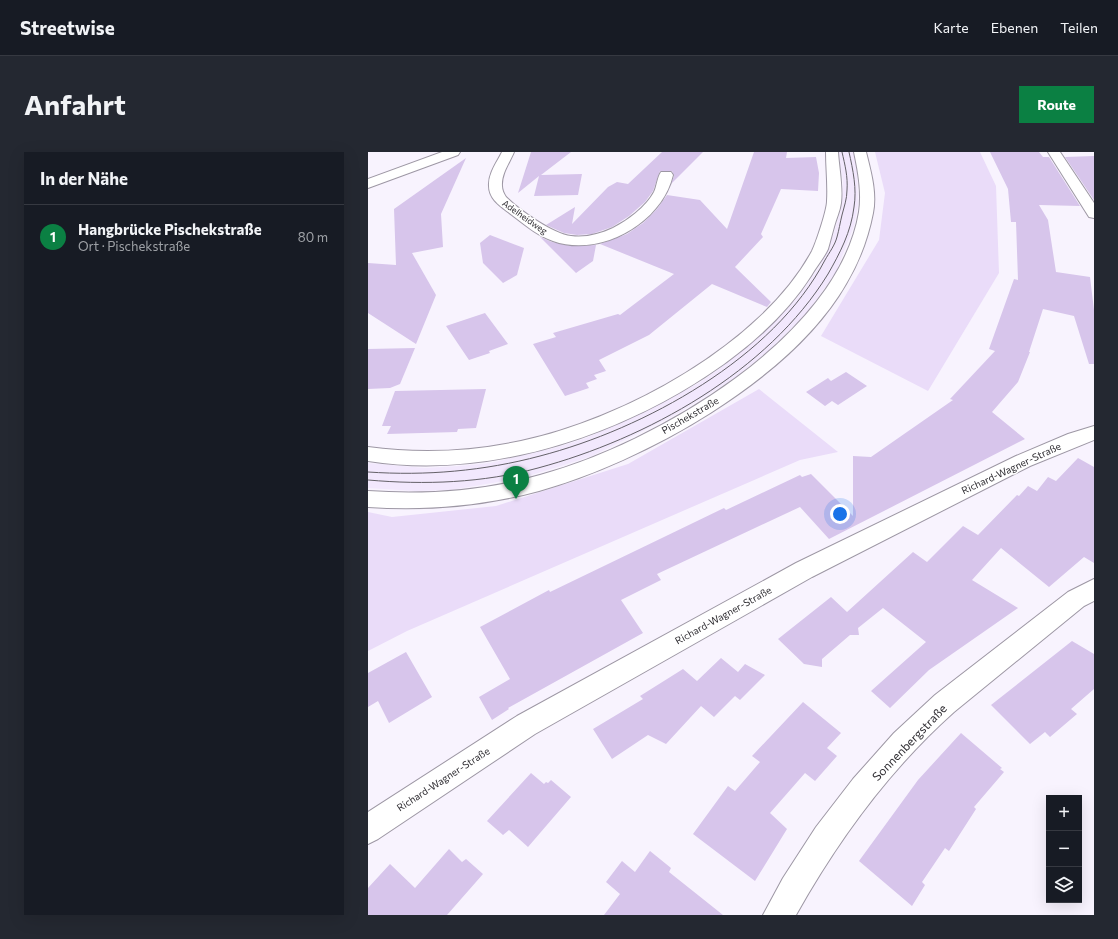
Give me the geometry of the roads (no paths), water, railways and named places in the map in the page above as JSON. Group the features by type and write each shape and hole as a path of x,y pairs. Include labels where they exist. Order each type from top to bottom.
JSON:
{"street":[{"path":"368,184 410,167 454,152"},
{"name":"Adelheidweg","path":"508,152 495,180 494,190 496,194 500,199 547,233 564,239 601,239 624,228 661,194 666,175"},
{"path":"368,454 413,458 459,456 516,449 540,443 568,435 623,414 677,386 707,368 746,339 765,321 796,287 810,268 825,238 833,208 836,180 832,152"},
{"name":"Pischekstraße","path":"368,499 409,501 456,499 490,493 562,476 593,466 628,449 696,414 725,394 780,352 812,319 838,287 856,249 866,212 866,182 860,152"},
{"path":"1054,152 1094,214"},
{"name":"Richard-Wagner-Straße","path":"368,828 526,725 804,570 1023,461 1074,439 1094,433"},
{"name":"Sonnenbergstraße","path":"779,915 793,888 836,824 877,773 926,720 952,697 1076,599 1094,588"}],"tram line":[{"path":"368,472 433,473 455,471 476,469 540,456 580,444 621,428 662,408 702,385 740,358 774,328 802,295 830,252 837,237 846,197 847,176 842,152"},
{"path":"368,480 389,482 454,482 496,477 538,468 579,455 620,439 661,420 701,397 738,371 773,342 803,309 828,274 844,242 853,216 855,186 849,152"}],"place":[{"name":"Hangbrücke Pischekstraße","path":"516,499"}]}
